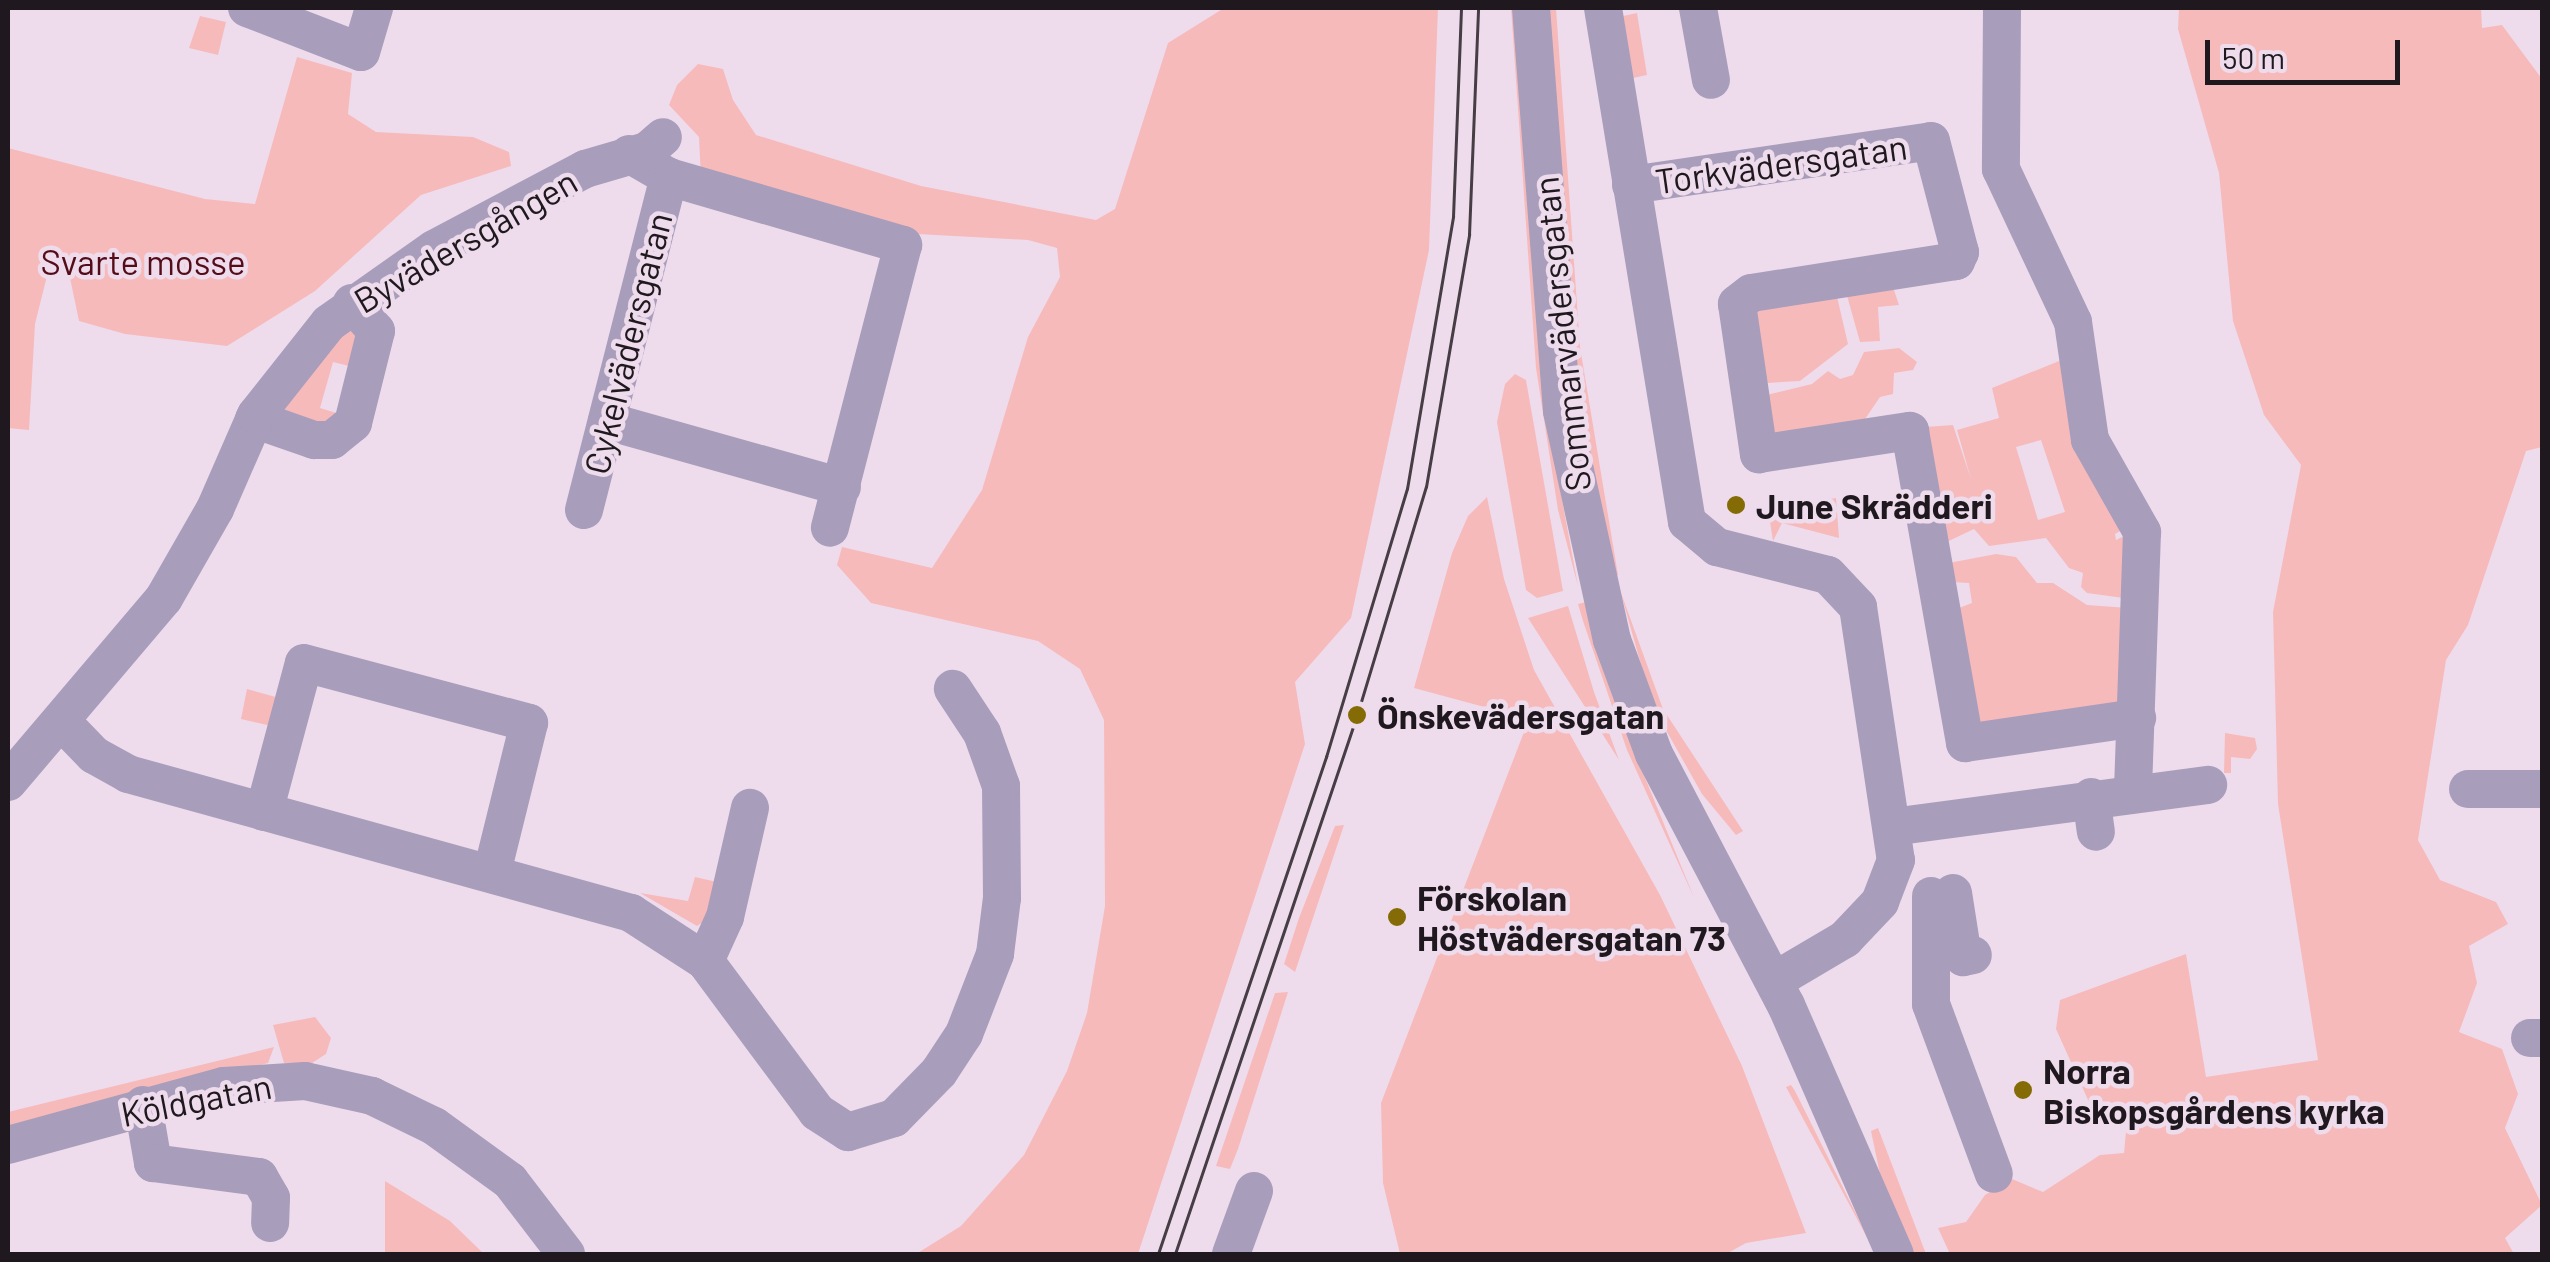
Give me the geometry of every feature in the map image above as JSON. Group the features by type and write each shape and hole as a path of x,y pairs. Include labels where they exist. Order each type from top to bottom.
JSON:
{"street":[{"path":"247,8 361,52 374,8"},
{"name":"Sommarvädersgatan","path":"1531,8 1562,411 1612,640 1654,754 1774,981 1895,1254"},
{"path":"1603,8 1687,522 1718,547 1828,575 1846,587 1858,607 1896,860 1888,886 1845,939 1774,981"},
{"path":"1698,8 1711,80"},
{"path":"2002,8 2001,169 2082,348 2090,440 2142,532 2137,718 2113,808"},
{"name":"Torkvädersgatan","path":"1631,185 1930,140 1960,252 1956,261 1752,293 1737,304 1759,454 1910,431 1965,744 2137,718"},
{"name":"Cykelvädersgatan","path":"646,146 669,177 903,245 830,528"},
{"name":"Byvädersgången","path":"8,782 164,598 204,531 254,420 289,365 352,303 434,249 585,170 646,146"},
{"name":"Cykelvädersgatan","path":"584,510 669,177"},
{"path":"254,420 314,440 344,433 376,331 352,303"},
{"path":"607,421 842,486"},
{"path":"264,812 304,663 529,723 492,873"},
{"path":"61,721 94,755 128,774 631,914 705,960 818,1112 848,1132 871,1130 916,1097 964,1034 994,954 1002,898 1001,786 982,733 953,689"},
{"path":"1892,827 2113,808 2208,784"},
{"path":"2468,789 2542,788"},
{"path":"705,960 725,917 750,808"},
{"path":"1888,886 1949,894"},
{"path":"1949,894 1962,957 1973,955"},
{"path":"1949,894 1931,1004 1994,1174"},
{"name":"Köldgatan","path":"8,1145 143,1105 257,1081 305,1081 372,1096 434,1126 510,1181 566,1254"},
{"path":"143,1105 153,1162 259,1177 271,1198 270,1223"},
{"path":"1231,1254 1254,1191"}],"green space":[{"path":"1224,8 1438,8 1429,250 1351,618 1295,682 1305,744 1138,1254 916,1254 961,1226 1024,1155 1067,1071 1087,1013 1105,906 1104,720 1080,669 1038,641 871,603 837,565 842,547 932,568 982,490 1028,337 1060,277 1057,248 1028,240 899,233 701,179 699,137 669,105 677,85 698,64 723,69 733,100 756,135 921,186 1096,220 1115,209 1168,43"},
{"path":"1511,8 1518,8 1560,489 1578,586 1558,510 1536,368"},
{"path":"1548,8 1556,8 1580,347 1618,575 1611,577 1579,413"},
{"path":"2179,8 2481,8 2482,28 2502,25 2542,79 2542,447 2526,451 2468,625 2446,660 2418,840 2440,880 2496,902 2508,924 2469,946 2477,983 2459,1032 2502,1049 2518,1094 2505,1128 2542,1205 2505,1238 2514,1254 1950,1254 1938,1228 1966,1222 1985,1195 2012,1179 2043,1192 2100,1155 2124,1153 2127,1120 2118,1109 2093,1111 2056,1029 2060,1000 2186,954 2206,1077 2318,1060 2278,804 2273,612 2301,465 2264,415 2233,321 2219,173 2178,29"},
{"path":"1637,13 1647,75 1633,78 1623,16"},
{"path":"200,16 226,22 218,55 189,48"},
{"name":"Svarte mosse","path":"297,57 352,73 348,114 376,132 473,137 509,152 511,166 421,195 315,291 227,346 125,334 79,321 70,278 50,264 35,324 29,430 8,428 8,148 205,199 255,204"},
{"path":"1844,285 1893,287 1899,305 1878,307 1880,341 1860,342"},
{"path":"1835,288 1848,344 1800,381 1751,384 1754,304"},
{"path":"341,328 356,329 357,368 333,362 320,408 343,415 331,429 284,410 284,394"},
{"path":"1899,348 1917,362 1913,370 1894,373 1893,394 1880,397 1861,425 1772,436 1754,398 1812,384 1828,371 1840,379 1853,375 1864,352"},
{"path":"2069,357 2129,526 2115,534 2116,540 2130,533 2131,599 2087,593 2081,587 2083,573 2069,568 2046,538 1989,546 1974,529 1934,548 1925,427 1953,425 1971,479 1957,430 1999,418 1992,388","holes":["2041,440 2065,512 2038,520 2016,447"]},
{"path":"1515,374 1526,380 1563,591 1537,598 1526,590 1497,422 1505,384"},
{"path":"1487,497 1504,579 1534,670 1660,895 1742,1066 1806,1233 1746,1243 1726,1254 1400,1254 1383,1183 1381,1103 1529,719 1414,688 1452,553 1468,516"},
{"path":"1836,498 1839,538 1782,523 1773,541 1768,509"},
{"path":"1996,554 2016,557 2037,583 2053,583 2087,605 2129,608 2118,706 1970,727 1959,608 1972,603 1969,583 1951,582 1938,565"},
{"path":"1620,590 1663,709 1743,831 1736,835 1702,794 1653,707"},
{"path":"1586,602 1630,741 1695,900 1627,750 1578,604"},
{"path":"1568,606 1594,692 1619,760 1528,618"},
{"path":"247,689 283,699 276,727 241,719"},
{"path":"2225,733 2255,738 2257,749 2250,759 2231,757 2231,773 2224,773"},
{"path":"1344,825 1295,972 1284,964 1299,918 1335,826"},
{"path":"695,877 717,882 709,918 697,926 640,893 688,901"},
{"path":"1288,992 1230,1169 1216,1166 1275,993"},
{"path":"315,1017 331,1038 326,1054 312,1063 284,1063 273,1025"},
{"path":"274,1047 268,1063 10,1131 8,1112"},
{"path":"1791,1085 1795,1091 1876,1254 1786,1087"},
{"path":"1878,1128 1926,1254 1914,1254 1880,1174 1871,1131"},
{"path":"385,1181 450,1221 484,1254 385,1254"}],"tram line":[{"path":"1158,1254 1326,757 1407,489 1453,217 1461,8"},
{"path":"1175,1254 1357,715 1426,487 1469,235 1478,8"}],"place":[{"name":"June Skrädderi","path":"1736,505"},
{"name":"Önskevädersgatan","path":"1357,715"},
{"name":"Förskolan Höstvädersgatan 73","path":"1397,917"},
{"name":"Norra Biskopsgårdens kyrka","path":"2023,1090"}]}
